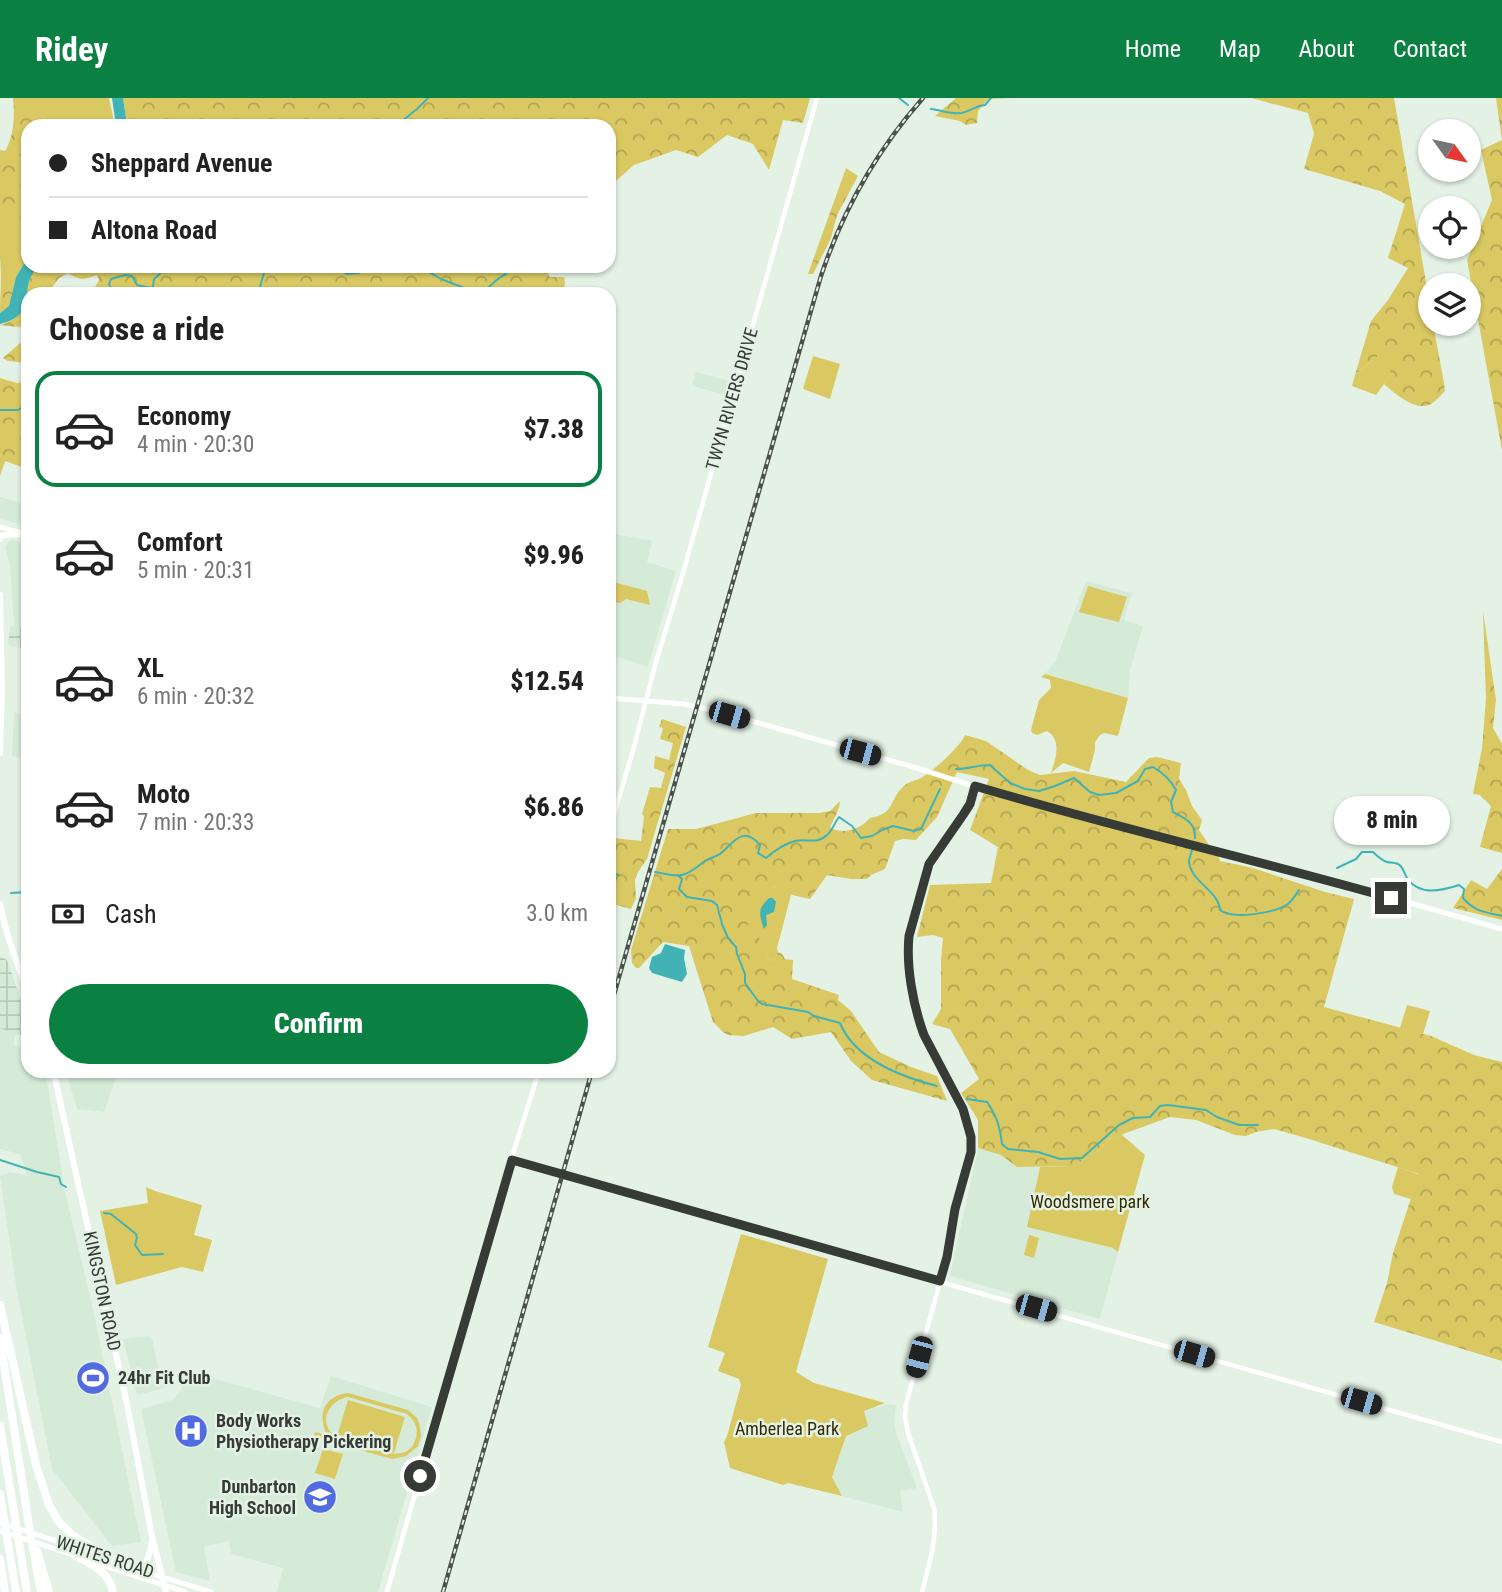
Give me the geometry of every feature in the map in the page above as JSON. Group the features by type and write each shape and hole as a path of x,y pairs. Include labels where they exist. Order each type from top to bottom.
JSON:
{"highway":[{"path":"0,1306 36,1465 49,1505 72,1535 122,1565"},
{"path":"0,1338 41,1592"},
{"path":"0,1426 27,1592"},
{"path":"0,1494 16,1592"},
{"path":"30,1532 43,1565 49,1592"},
{"path":"74,1555 100,1570 113,1592"},
{"path":"0,1559 5,1592"}],"main road":[{"path":"0,527 21,534"},
{"path":"0,539 6,535 21,535"},
{"path":"0,595 0,753"},
{"path":"616,699 684,704 707,709 975,786 1319,877 1502,929"},
{"path":"0,904 8,938 21,973"},
{"name":"KINGSTON ROAD","path":"54,1078 165,1589"},
{"name":"WHITES ROAD","path":"0,1523 211,1592"},
{"name":"WHITES ROAD","path":"0,1531 50,1546 165,1589 185,1592"},
{"path":"139,1569 147,1562 152,1535"}],"street":[{"name":"TWYN RIVERS DRIVE","path":"616,807 817,98"},
{"path":"922,1592 934,1548 936,1520 908,1433 906,1404 947,1257 955,1209 971,1152 971,1137 963,1109 920,1023 914,1004 908,947 929,864 970,804 975,786"},
{"path":"387,1592 537,1078"},
{"path":"512,1160 1502,1441"}],"shaded area":[{"path":"696,372 730,381 726,395 692,386"},
{"path":"0,497 21,503 21,524 0,518"},
{"path":"616,534 652,541 647,562 676,571 648,667 616,656"},
{"path":"12,539 21,542 21,628 14,625 10,566 5,546"},
{"path":"1086,581 1132,593 1124,620 1143,626 1130,670 1128,698 1045,674 1056,660"},
{"path":"14,625 21,628 21,648 8,645 10,627"},
{"path":"14,712 21,714 21,758 12,756"},
{"path":"0,956 7,960 21,1000 21,1035 0,1028"},
{"path":"0,1028 16,1033 14,1045 21,1047 21,1078 46,1078 64,1187 93,1309 141,1542 112,1546 52,1469 16,1286 0,1176 10,1172 27,1176 20,1154 0,1149"},
{"path":"68,1078 116,1078 104,1112 77,1109"},
{"path":"978,1148 1001,1155 1017,1167 1040,1167 1027,1227 1113,1248 1118,1252 1100,1319 950,1276"},
{"path":"149,1336 152,1338 159,1372 173,1375 168,1387 137,1395 123,1339"},
{"name":"Dunbarton High School","path":"187,1370 320,1408 331,1376 432,1407 378,1592 277,1592 283,1568 231,1554 229,1541 204,1547 210,1581 176,1572 141,1409 172,1400 180,1392"},
{"path":"888,1404 896,1405 896,1433 917,1488 900,1491 903,1512 842,1496 832,1478 846,1436 864,1411"}],"green space":[{"path":"13,98 69,98 84,119 21,119 21,269 16,277 9,306 0,313 0,150 5,151 8,145 14,119"},
{"path":"33,98 109,98 114,119 34,119"},
{"path":"123,98 810,98 803,123 783,120 769,170 753,144 727,135 698,157 676,150 634,165 616,181 616,119 126,118"},
{"path":"956,98 1010,98 988,99 978,111 977,123 966,125 960,121 935,116"},
{"path":"1251,98 1394,98 1418,236 1418,259 1422,259 1424,273 1418,273 1418,336 1435,336 1445,391 1431,404 1412,404 1384,384 1398,354 1381,345 1377,357 1355,375 1371,321 1408,268 1388,258 1405,204 1380,191 1304,169 1314,134 1308,113"},
{"path":"1496,98 1502,98 1502,140"},
{"path":"1502,140 1502,450 1481,336 1481,273 1469,273 1467,260 1481,259 1481,226 1492,200 1481,150"},
{"path":"846,168 858,176 837,215 831,238 813,274 808,274"},
{"path":"21,218 21,262 8,280 0,258 0,229"},
{"path":"68,273 59,278 52,287 27,287 32,275"},
{"path":"68,273 547,273 550,277 564,277 565,283 564,287 95,287 99,280 97,275 82,279"},
{"path":"21,313 21,327 0,325"},
{"path":"21,343 21,362 3,358"},
{"path":"1380,344 1399,354 1376,395 1352,386 1355,375 1377,357"},
{"path":"813,356 840,364 830,399 803,389"},
{"path":"0,378 21,382 21,467 5,461 0,476"},
{"path":"616,583 647,591 650,605 626,599 616,602"},
{"path":"1088,586 1127,597 1119,622 1079,612"},
{"path":"1483,611 1496,700 1493,728 1502,744 1502,853 1480,847 1491,806 1480,795 1473,794 1482,748 1486,699"},
{"path":"1045,674 1128,698 1118,736 1104,733 1100,735 1095,742 1089,772 1063,763 1051,773 1056,755 1055,739 1047,731 1037,735 1032,733 1039,700 1051,688 1050,680 1041,677"},
{"path":"662,719 686,727 647,859 635,880 636,898 631,909 616,905 616,838 641,841 644,817 642,814 650,787 661,788 665,773 654,768 655,756 669,760 673,743 660,739 663,728 659,727"},
{"path":"965,735 986,741 1028,770 1040,775 1074,771 1126,782 1149,758 1157,757 1181,763 1179,779 1202,820 1199,830 1209,845 1217,851 1220,861 1253,868 1354,899 1324,1007 1431,1036 1474,1055 1502,1062 1502,1361 1374,1322 1419,1174 1274,1129 1246,1136 1235,1135 1196,1120 1170,1117 1112,1138 1074,1166 1017,1167 1001,1155 978,1148 978,1120 961,1093 979,1079 950,1029 932,1024 941,1009 943,938 933,935 917,937 930,885 991,883 998,847 970,830 989,779 957,772 937,817 916,840 895,841 885,869 867,879 827,875 810,899 788,894 772,886 759,936 767,958 774,961 778,952 785,959 793,960 792,979 839,995 838,1000 851,1011 879,1052 937,1076 947,1101 872,1080 851,1061 831,1032 792,1039 773,1027 744,1036 723,1032 713,1022 689,946 663,942 639,968 632,963 631,950 668,829 696,829 756,813 819,813 830,811 840,801 830,828 852,830 870,818 884,813 905,785 932,771"},
{"path":"1502,869 1502,920 1453,908 1471,880 1487,889"},
{"path":"765,884 791,895 774,961 767,958 761,941 748,928 750,904"},
{"path":"1407,1005 1430,1011 1423,1034 1400,1028"},
{"name":"Woodsmere park","path":"1121,1134 1145,1155 1118,1252 1113,1248 1027,1227 1040,1167 1074,1166"},
{"path":"1398,1167 1420,1175 1411,1199 1394,1194 1392,1187"},
{"path":"146,1187 202,1205 194,1235 212,1240 203,1272 182,1267 116,1285 100,1211 148,1203"},
{"name":"Amberlea Park","path":"741,1234 828,1259 796,1372 814,1383 885,1403 864,1411 868,1426 846,1436 832,1477 842,1496 788,1483 783,1485 730,1468 724,1442 741,1385 739,1379 718,1371 725,1353 708,1347"},
{"path":"1029,1235 1039,1238 1034,1258 1024,1255"},
{"path":"348,1393 408,1410 417,1418 420,1426 418,1446 406,1456 392,1459 314,1437 315,1432 327,1435 323,1413 328,1402","holes":["348,1397 407,1414 415,1424 416,1438 407,1451 392,1454 340,1440 330,1430 326,1418 335,1402"]},
{"path":"348,1400 405,1417 394,1453 337,1436"},
{"path":"323,1449 343,1454 335,1479 315,1473"}],"water":[{"path":"112,98 123,98 126,119 115,119"},
{"path":"21,269 21,273 33,273 28,287 21,287 20,314 13,320 0,324 0,313 9,306 16,277"},
{"path":"769,898 776,902 774,912 766,915 767,925 764,929 760,912"},
{"path":"665,944 685,950 687,974 682,982 652,973 649,968 652,957 661,953"}],"waterway":[{"path":"405,119 428,98"},
{"path":"899,98 908,105"},
{"path":"931,109 962,113 985,105 991,98"},
{"path":"152,287 154,279 161,273"},
{"path":"260,287 264,273"},
{"path":"345,273 359,273"},
{"path":"431,273 462,287"},
{"path":"488,287 506,274"},
{"path":"110,287 111,279 125,275 132,276 137,285 146,287"},
{"path":"0,410 21,408"},
{"path":"956,769 990,765 1010,783 1039,791 1074,778 1090,792 1099,795 1116,793 1138,781 1145,769 1153,767 1174,786 1176,790 1171,802 1173,812 1192,825 1195,838"},
{"path":"655,872 676,876 685,874 720,854 743,836 754,839 760,845 758,853 766,858 791,842 823,838 839,817 852,826 861,838 893,826 914,831 921,829 940,789"},
{"path":"1192,850 1189,860 1191,869 1215,897 1220,910 1226,913 1244,915 1274,910 1288,904 1299,890"},
{"path":"1337,868 1356,859 1362,852 1373,852 1385,861 1400,865 1407,878 1418,888 1438,890 1459,885 1464,889 1463,898 1472,906 1502,916"},
{"path":"678,875 682,879 679,889 687,897 712,901 717,905 728,938 736,947 745,974 745,983 758,1001 808,1012 840,1023 847,1036 868,1057 909,1078 937,1086"},
{"path":"11,893 21,892"},
{"path":"967,1099 987,1102 998,1122 1002,1144 1008,1149 1038,1152 1060,1159 1082,1158 1119,1125 1133,1118 1150,1117 1160,1106 1206,1110 1239,1125 1258,1125"},
{"path":"0,1160 59,1177 61,1184 66,1187"},
{"path":"104,1213 111,1214 136,1234 135,1245 142,1255 163,1254"}],"railway":[{"path":"616,988 821,276 840,228 863,182 891,138 923,98"},
{"path":"443,1592 590,1078"}],"place":[{"name":"24hr Fit Club","path":"93,1378"},
{"name":"Body Works Physiotherapy Pickering","path":"191,1431"},
{"name":"Dunbarton High School","path":"320,1497"}],"route":[{"path":"420,1476 512,1160 940,1281 955,1209 971,1152 971,1137 963,1109 920,1023 914,1004 908,947 929,864 970,804 975,786 1391,898"}]}
